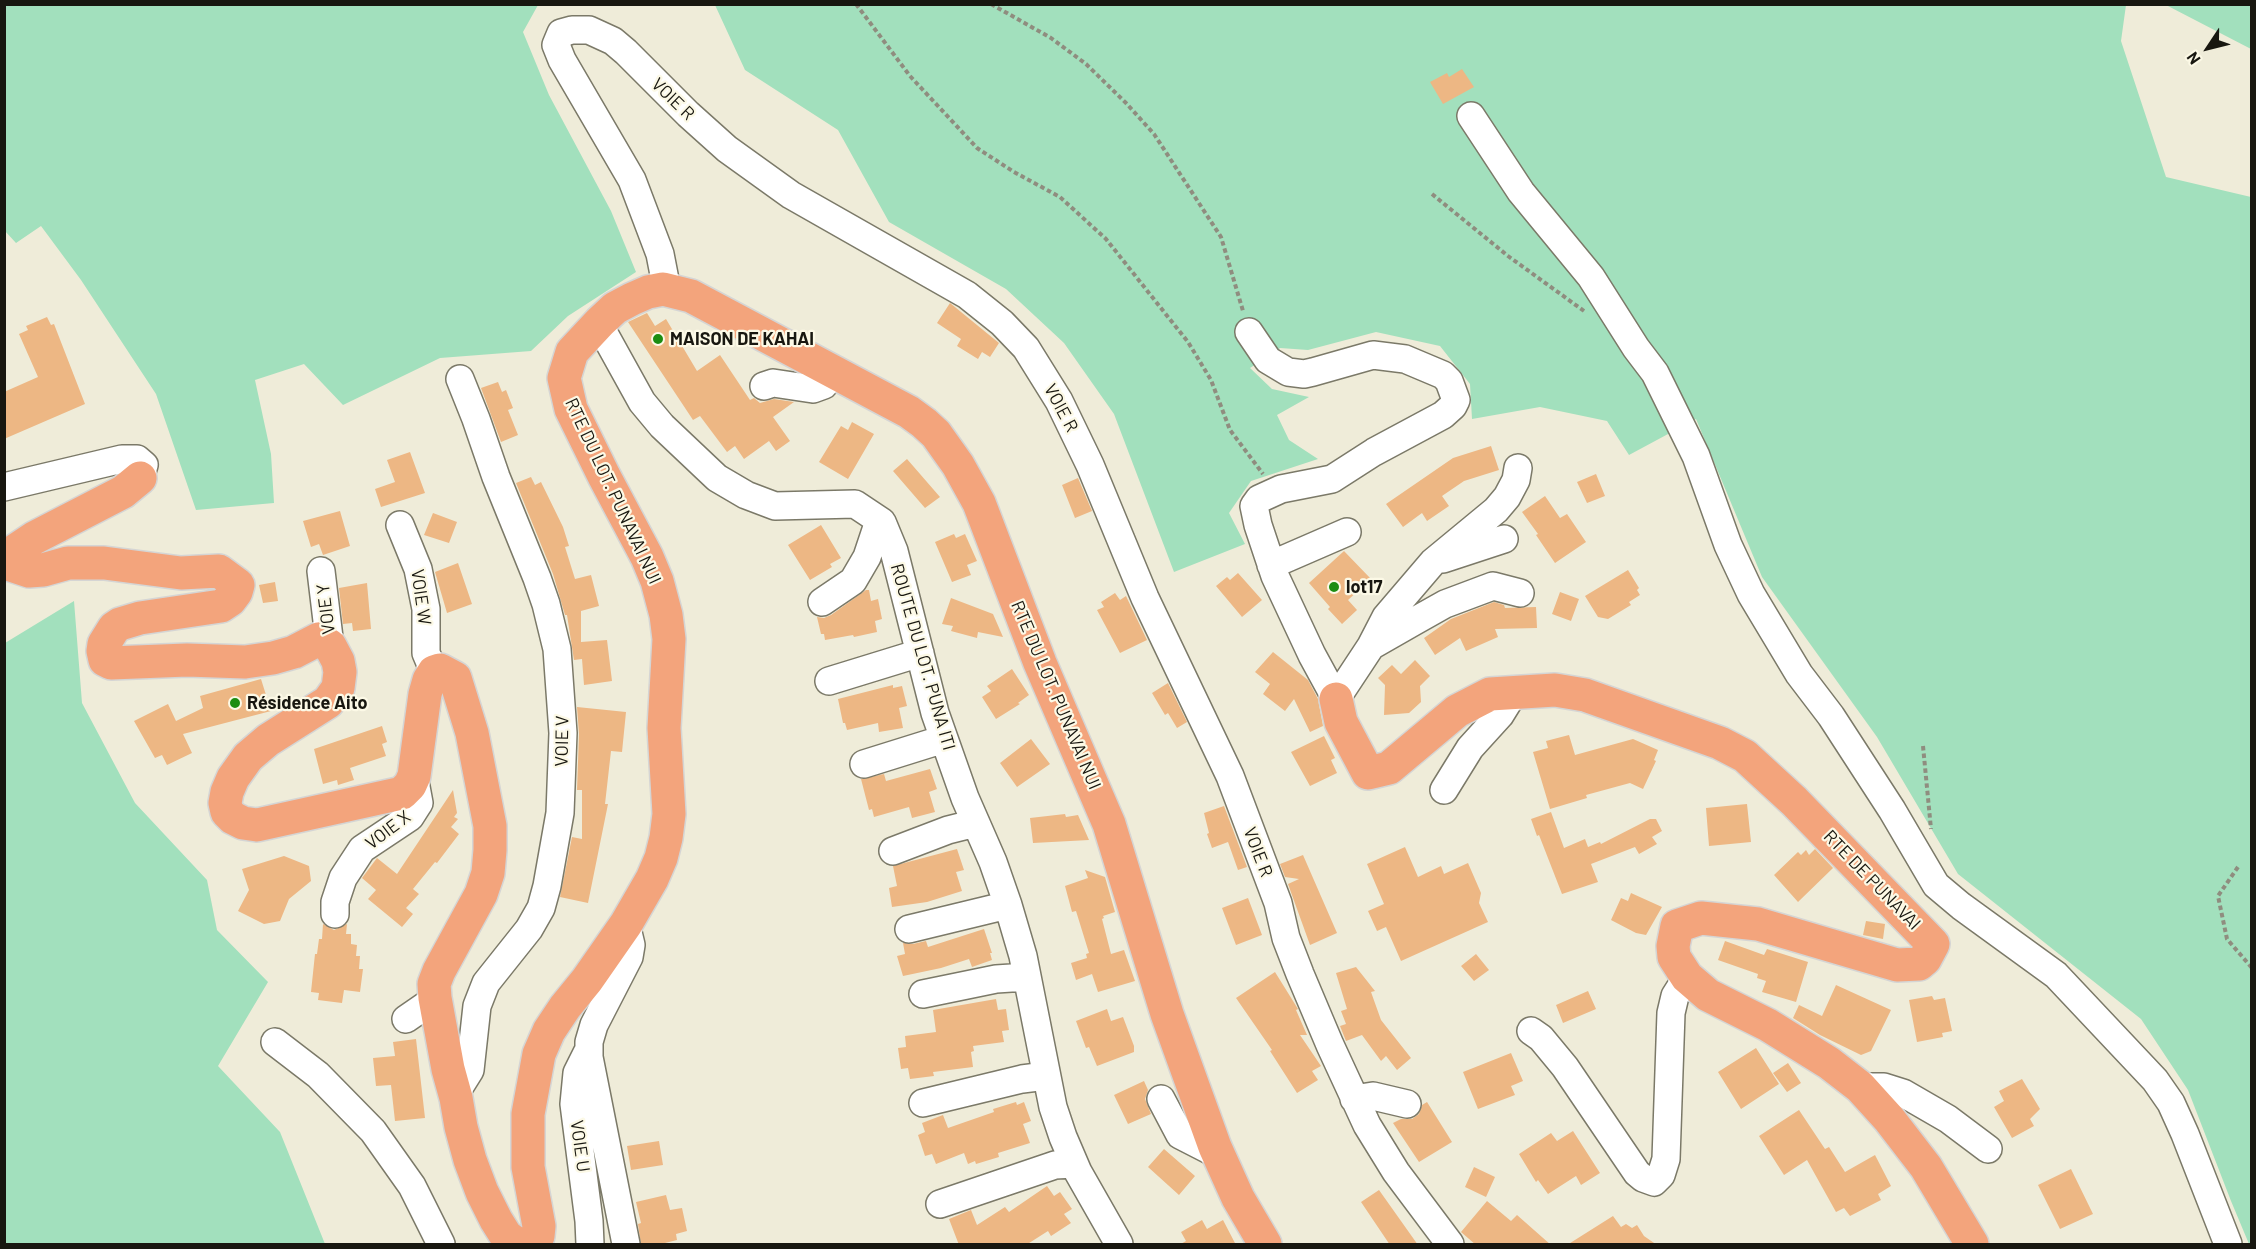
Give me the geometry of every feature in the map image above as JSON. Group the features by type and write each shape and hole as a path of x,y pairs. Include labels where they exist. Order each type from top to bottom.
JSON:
{"main road":[{"name":"RTE DU LOT. PUNAVAI NUI","path":"533,1245 538,1236 538,1226 528,1167 528,1114 539,1054 549,1031 626,924 652,879 661,858 669,814 664,728 669,639 666,615 648,556 585,440 571,409 564,378 572,352 615,308 648,292 667,290 691,296 909,412 924,423 946,446 979,503 1040,663 1112,831 1167,1014 1219,1155 1238,1198 1265,1245"},
{"path":"140,478 123,492 34,538 10,554 7,560 11,566 29,571 43,570 68,563 104,563 181,573 219,571 238,585 230,600 221,606 140,618 120,624 114,628 104,644 105,660 111,663 187,660 245,662 294,652 319,639 330,646 339,661 338,688 328,702 268,740 248,757 233,778 227,792 225,803 227,812 233,818 243,823 257,825 402,793 410,785 414,776 425,694 434,672 440,670 447,672 455,678 460,688 481,777 490,826 490,850 488,873 480,894 434,984 435,999 460,1127 482,1192 506,1236 517,1245"},
{"name":"RTE DE PUNAVAI","path":"1336,699 1341,722 1368,773 1389,768 1456,711 1490,694 1555,690 1585,695 1719,743 1745,756 1794,801 1933,944 1925,959 1919,964 1897,965 1758,924 1701,918 1677,926 1673,946 1674,957 1687,977 1708,995 1778,1032 1829,1063 1860,1087 1889,1119 1926,1167 1972,1245"}],"street":[{"name":"VOIE R","path":"667,290 660,254 632,180 562,60 556,45 561,33 572,30 589,30 613,41 727,149 791,195 967,295 1002,322 1026,348 1059,401 1090,465 1145,598 1230,776 1278,903 1286,938 1354,1099 1396,1172 1450,1245"},
{"path":"1471,116 1521,192 1591,277 1636,348 1655,373 1696,456 1728,544 1750,594 1793,665 1831,716 1892,810 1936,885 2056,975 2155,1080 2171,1103 2185,1134 2228,1245"},
{"path":"595,326 611,344 642,402 662,426 717,478 746,495 775,506 855,504 879,520 867,557 853,581 822,602"},
{"path":"1249,332 1268,360 1288,372 1304,374 1373,355 1406,359 1443,375 1449,381 1456,400 1443,415 1374,452 1332,479 1275,491 1259,499 1254,506 1271,565 1312,655 1336,699 1371,646 1386,617 1433,562 1496,510 1507,497 1516,480 1518,468"},
{"path":"764,386 773,383 813,389 824,385 833,372"},
{"name":"VOIE V","path":"455,1094 470,1070 477,1006 486,983 529,929 541,908 548,886 560,813 563,733 557,649 546,603 495,477 460,379"},
{"path":"4,487 122,459 137,459 144,465 140,478"},
{"name":"ROUTE DU LOT. PUNA ITI","path":"879,520 894,551 935,713 1008,905 1027,977 1053,1107 1074,1164 1119,1245"},
{"name":"VOIE W","path":"400,525 418,569 426,609 426,653 434,672"},
{"path":"1271,565 1347,532"},
{"path":"1433,562 1504,539"},
{"name":"VOIE Y","path":"321,571 330,646"},
{"path":"1371,646 1445,604 1492,586 1520,593"},
{"path":"829,681 920,653"},
{"path":"1443,790 1470,748 1500,715 1513,694"},
{"path":"864,764 945,739"},
{"name":"VOIE X","path":"334,914 343,879 362,849 410,817 417,806 419,802 414,776"},
{"path":"893,851 948,830 976,823"},
{"path":"909,929 1008,905"},
{"path":"626,924 631,945 629,957 594,1025 588,1042 626,1245"},
{"path":"923,994 996,979 1027,977"},
{"path":"1531,1031 1541,1038 1565,1067 1637,1173 1654,1182 1661,1175 1665,1159 1671,1013 1675,996 1687,977"},
{"path":"406,1019 435,999"},
{"path":"275,1042 318,1075 373,1131 412,1186 441,1245"},
{"name":"VOIE U","path":"589,1049 577,1072 574,1104 590,1245"},
{"path":"923,1103 1022,1079 1046,1076"},
{"path":"1860,1087 1884,1087 1903,1093 1948,1119 1988,1149"},
{"path":"1354,1099 1373,1096 1407,1104"},
{"path":"1161,1099 1180,1135 1219,1155"},
{"path":"940,1204 1055,1165 1074,1164"}],"path":[{"path":"856,4 910,76 977,148 1014,172 1060,197 1106,239 1188,342 1211,380 1230,430 1275,491"},
{"path":"991,4 1051,38 1086,64 1154,134 1221,237 1249,332"},
{"path":"1432,194 1508,256 1588,314"},
{"path":"1923,746 1933,848 1928,871"},
{"path":"2238,867 2218,896 2227,939 2252,968"}],"green space":[{"path":"5,4 538,5 523,32 549,95 611,211 636,272 568,316 531,351 440,358 343,405 304,364 255,380 271,454 274,503 196,510 156,394 81,280 41,226 16,243 5,231"},
{"path":"715,5 2126,5 2121,41 2166,177 2251,197 2251,1244 2249,1244 2231,1201 2188,1090 2141,1019 1958,874 1877,737 1762,577 1696,419 1629,455 1607,421 1540,407 1472,419 1470,384 1440,346 1376,332 1308,350 1280,348 1250,368 1272,389 1309,397 1277,415 1289,440 1318,459 1251,481 1229,513 1245,544 1174,572 1114,414 1064,343 1006,289 889,222 838,130 745,70"},
{"path":"2166,5 2251,5 2251,49"},
{"path":"74,601 82,703 135,803 207,880 217,930 268,982 218,1066 280,1132 325,1244 5,1244 5,643"}],"building":[{"path":"1462,69 1474,87 1443,104 1430,82 1447,73 1449,77"},
{"path":"950,303 999,343 990,357 982,352 978,359 957,346 961,339 937,323"},
{"path":"647,313 655,326 666,319 697,371 720,355 750,400 754,398 760,403 774,399 794,402 773,417 790,441 776,451 769,441 744,459 735,446 727,452 700,416 693,420 628,322"},
{"path":"47,317 51,325 54,324 85,404 4,439 4,392 38,377 19,334 28,330 26,326"},
{"path":"498,382 502,392 506,390 513,408 508,410 518,435 501,442 481,388"},
{"path":"852,422 874,434 848,479 819,462 841,426 848,430"},
{"path":"1491,446 1499,470 1464,481 1442,496 1449,506 1427,521 1422,513 1403,527 1386,504 1453,458"},
{"path":"410,452 425,493 381,507 375,489 395,482 387,460"},
{"path":"907,459 940,497 925,508 893,471"},
{"path":"1596,474 1605,496 1587,503 1577,482"},
{"path":"531,477 535,485 541,482 563,527 569,546 565,547 575,579 591,575 599,606 581,611 581,642 607,640 612,681 584,685 582,659 574,660 567,615 565,615 553,574 516,483"},
{"path":"1078,478 1092,511 1075,518 1062,485"},
{"path":"1545,496 1560,518 1567,514 1586,542 1555,563 1522,512"},
{"path":"340,511 350,546 323,555 319,544 311,547 303,521"},
{"path":"433,513 457,522 449,543 424,535"},
{"path":"821,525 841,558 830,564 832,567 810,580 788,545"},
{"path":"954,534 956,538 965,534 977,561 967,565 971,575 952,582 935,542"},
{"name":"lot17","path":"1344,551 1371,579 1348,600 1357,610 1342,624 1309,583"},
{"path":"458,563 472,604 447,613 435,572"},
{"path":"1628,570 1639,588 1637,590 1640,595 1629,602 1631,605 1608,619 1598,617 1585,596"},
{"path":"1238,573 1262,600 1242,617 1216,586 1227,577 1230,580"},
{"path":"275,582 278,601 263,603 259,585"},
{"path":"367,583 371,629 353,631 352,623 343,624 339,588"},
{"path":"869,590 871,601 878,599 882,619 875,621 877,632 825,640 824,634 821,634 817,617 824,618 831,615"},
{"path":"1560,592 1579,599 1571,621 1552,614"},
{"path":"1115,593 1120,600 1126,596 1147,640 1120,653 1097,610 1104,607 1101,602"},
{"path":"951,598 993,614 1003,637 978,632 977,638 951,631 953,626 942,624"},
{"path":"1494,602 1504,605 1505,608 1536,607 1537,628 1495,629 1498,637 1466,651 1460,638 1435,655 1424,638 1451,619"},
{"path":"1273,652 1308,680 1318,699 1323,726 1310,732 1294,699 1285,711 1263,694 1270,684 1255,672"},
{"path":"1415,660 1430,676 1420,686 1421,702 1409,713 1384,715 1385,685 1378,678 1392,665 1401,674"},
{"path":"1012,669 1029,695 1018,703 1020,704 996,719 982,697 991,691 987,686"},
{"path":"261,679 271,711 183,734 192,753 167,765 162,755 155,758 134,721 168,704 176,721 203,708 200,696"},
{"path":"1168,683 1187,722 1177,728 1168,713 1165,715 1152,693"},
{"path":"893,685 893,688 902,686 907,706 899,708 903,728 879,732 878,723 847,730 843,723 838,699"},
{"path":"577,707 626,712 622,752 611,751 605,804 608,804 588,903 560,897 572,837 582,839 582,790 577,790 579,734"},
{"path":"382,726 387,742 382,744 386,756 350,768 354,780 338,785 337,780 323,784 314,749"},
{"path":"1569,735 1575,755 1633,739 1658,750 1654,760 1656,761 1643,789 1630,783 1586,795 1587,798 1550,809 1533,752 1548,748 1546,741"},
{"path":"1324,736 1335,758 1331,760 1337,773 1310,786 1291,752"},
{"path":"1031,739 1050,764 1017,787 1000,763"},
{"path":"930,769 937,789 929,792 935,812 912,818 909,807 874,817 872,809 869,810 861,779 884,774 886,781"},
{"path":"453,790 457,813 454,817 458,819 451,827 459,834 413,889 419,894 406,908 413,914 402,927 368,899 376,890 362,878 377,858 397,874"},
{"path":"1747,804 1751,842 1709,846 1706,808"},
{"path":"1224,806 1247,867 1238,870 1228,842 1212,848 1207,834 1209,833 1204,813"},
{"path":"1551,812 1564,848 1585,839 1588,847 1600,842 1601,844 1650,819 1656,819 1662,831 1652,837 1657,844 1639,854 1635,847 1591,864 1598,882 1562,894 1531,819"},
{"path":"1065,814 1066,817 1078,815 1089,840 1033,843 1030,818"},
{"path":"1405,847 1418,877 1441,866 1444,874 1468,863 1481,893 1479,903 1488,922 1401,961 1386,927 1377,931 1368,911 1384,904 1367,864"},
{"path":"957,849 964,870 956,872 962,891 927,902 892,907 889,888 897,886 893,866"},
{"path":"1815,849 1833,868 1798,902 1774,875 1798,852 1801,855 1806,850 1809,855"},
{"path":"1303,855 1337,933 1310,945 1288,884 1299,879 1285,877 1280,864"},
{"path":"284,856 309,866 311,881 289,899 280,921 264,924 238,911 249,890 242,869"},
{"path":"1085,870 1105,877 1115,912 1103,916 1102,919 1111,954 1124,950 1135,981 1098,992 1092,974 1076,980 1071,963 1087,958 1086,954 1089,953 1076,911 1072,912 1065,886 1088,878"},
{"path":"1631,893 1662,907 1646,935 1636,933 1611,920 1621,898 1628,901"},
{"path":"1248,898 1262,935 1236,945 1222,908"},
{"path":"1866,921 1885,924 1883,939 1863,935"},
{"path":"323,924 334,930 347,924 346,934 351,934 351,944 357,945 356,956 360,956 359,969 363,969 360,992 344,990 342,1003 318,1000 319,993 311,992 315,954 317,954 319,939 322,939"},
{"path":"984,929 992,960 972,967 969,959 903,976 897,956 905,954 903,943 913,944 926,941 928,947"},
{"path":"1725,941 1764,955 1767,949 1808,962 1796,1002 1762,992 1766,981 1757,978 1758,974 1718,960"},
{"path":"1476,954 1489,970 1474,981 1461,966"},
{"path":"1356,967 1375,991 1371,992 1381,1020 1411,1058 1397,1070 1386,1056 1381,1061 1362,1035 1346,1041 1340,1026 1346,1024 1341,1011 1347,1009 1336,973"},
{"path":"1275,972 1298,1009 1296,1010 1307,1035 1300,1035 1321,1066 1312,1071 1318,1080 1297,1093 1270,1051 1272,1050 1236,998"},
{"path":"1836,985 1891,1010 1871,1051 1861,1055 1820,1035 1793,1018 1799,1005 1822,1016"},
{"path":"1588,991 1596,1009 1563,1023 1556,1005"},
{"path":"1932,996 1934,1000 1945,998 1952,1031 1942,1033 1943,1037 1917,1042 1909,1000"},
{"path":"996,999 998,1010 1006,1009 1009,1030 1002,1031 1004,1042 973,1046 974,1051 971,1052 973,1067 933,1072 934,1076 910,1079 908,1068 901,1069 898,1048 906,1047 905,1036 936,1032 933,1010"},
{"path":"1107,1009 1111,1021 1123,1017 1134,1052 1097,1066 1089,1047 1086,1048 1076,1021"},
{"path":"416,1039 425,1118 395,1121 391,1085 376,1086 373,1058 395,1056 393,1042"},
{"path":"1756,1048 1779,1084 1741,1109 1718,1072"},
{"path":"1511,1053 1523,1081 1511,1086 1515,1095 1478,1109 1463,1072"},
{"path":"1788,1063 1801,1083 1787,1092 1773,1073"},
{"path":"2022,1079 2040,1109 2030,1119 2034,1126 2012,1138 1994,1107 2004,1101 1999,1091"},
{"path":"1144,1081 1148,1090 1145,1099 1151,1114 1128,1124 1114,1095"},
{"path":"1016,1102 1017,1105 1024,1102 1031,1121 1023,1124 1030,1143 998,1153 999,1157 976,1164 975,1161 968,1164 964,1153 936,1164 932,1154 925,1156 918,1135 925,1132 922,1123 943,1115 948,1128"},
{"path":"1427,1102 1452,1142 1419,1162 1393,1123 1401,1119 1412,1119 1419,1114 1422,1105"},
{"path":"1799,1110 1825,1149 1829,1147 1845,1172 1875,1155 1891,1186 1878,1194 1881,1200 1850,1216 1844,1208 1836,1212 1807,1160 1784,1175 1759,1136"},
{"path":"1573,1131 1600,1173 1581,1185 1576,1176 1548,1194 1538,1180 1536,1182 1519,1154 1551,1133 1557,1141"},
{"path":"659,1141 663,1165 631,1170 627,1146"},
{"path":"1164,1149 1195,1176 1179,1195 1148,1167"},
{"path":"1474,1167 1495,1177 1486,1197 1465,1187"},
{"path":"2071,1169 2093,1214 2060,1229 2038,1185"},
{"path":"1047,1186 1054,1196 1060,1192 1072,1209 1064,1214 1071,1223 1051,1236 1048,1231 1026,1245 959,1245 949,1219 971,1210 977,1225 1005,1207 1009,1212"},
{"path":"1379,1190 1418,1245 1390,1245 1361,1202"},
{"path":"666,1195 670,1210 682,1208 687,1231 676,1234 677,1240 657,1245 641,1245 638,1224 641,1223 636,1202"},
{"path":"1487,1201 1511,1221 1517,1215 1551,1245 1476,1245 1461,1232"},
{"path":"1613,1216 1621,1227 1626,1224 1632,1228 1637,1225 1644,1236 1657,1245 1567,1245"},
{"path":"1202,1220 1207,1229 1223,1220 1236,1245 1179,1245 1186,1241 1181,1232"}],"place":[{"name":"MAISON DE KAHAI","path":"658,339"},
{"name":"lot17","path":"1334,587"},
{"name":"Résidence Aito","path":"235,703"}]}
